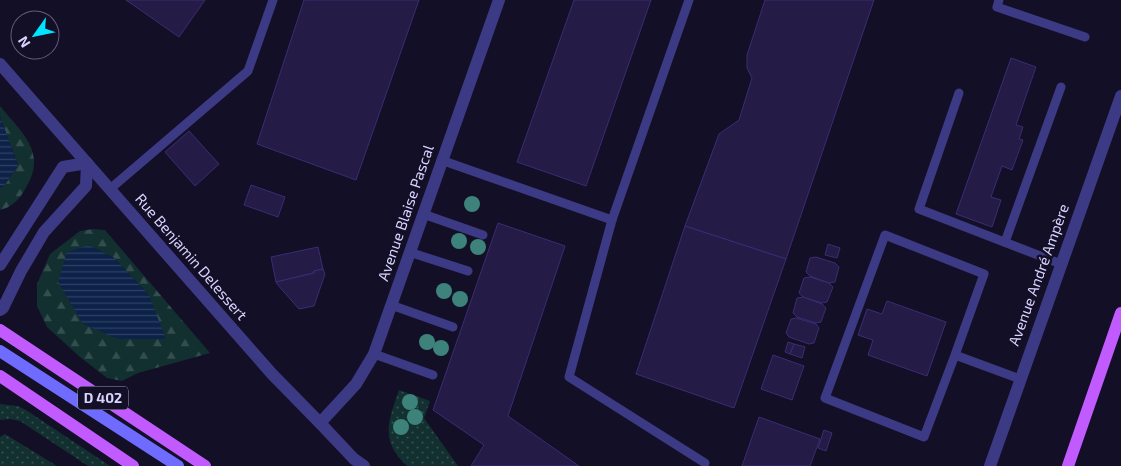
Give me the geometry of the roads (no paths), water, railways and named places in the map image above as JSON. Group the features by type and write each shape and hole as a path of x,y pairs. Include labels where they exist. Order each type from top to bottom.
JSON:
{"main road":[{"path":"1068,466 1121,313"},
{"name":"D 402","path":"0,330 205,466"},
{"name":"D 402","path":"0,376 133,466"}],"street":[{"name":"Avenue Blaise Pascal","path":"320,422 356,384 374,354 499,0"},
{"name":"Rue Benjamin Delessert","path":"0,64 272,374 354,459 364,466"},
{"name":"Avenue André Ampère","path":"990,466 1121,96"},
{"path":"0,265 63,166 87,163 86,186 44,232 21,271 3,308 0,310"},
{"path":"0,351 178,466"}],"lane":[{"path":"110,190 248,71 273,0"},
{"path":"689,0 612,220 569,378 705,464"},
{"path":"999,0 997,6 1085,37"},
{"path":"1005,242 1061,87"},
{"path":"959,93 920,209 1061,264"},
{"path":"441,160 612,220"},
{"path":"423,214 483,235"},
{"path":"886,235 984,274 955,356 924,437 825,398 886,235"},
{"path":"409,252 468,271"},
{"path":"391,305 453,327"},
{"path":"374,354 433,375"},
{"path":"955,356 1020,378"}],"water":[{"path":"0,117 18,165 4,186 0,188"},
{"path":"89,245 114,258 149,295 166,339 118,339 83,324 58,282 67,252"}]}
